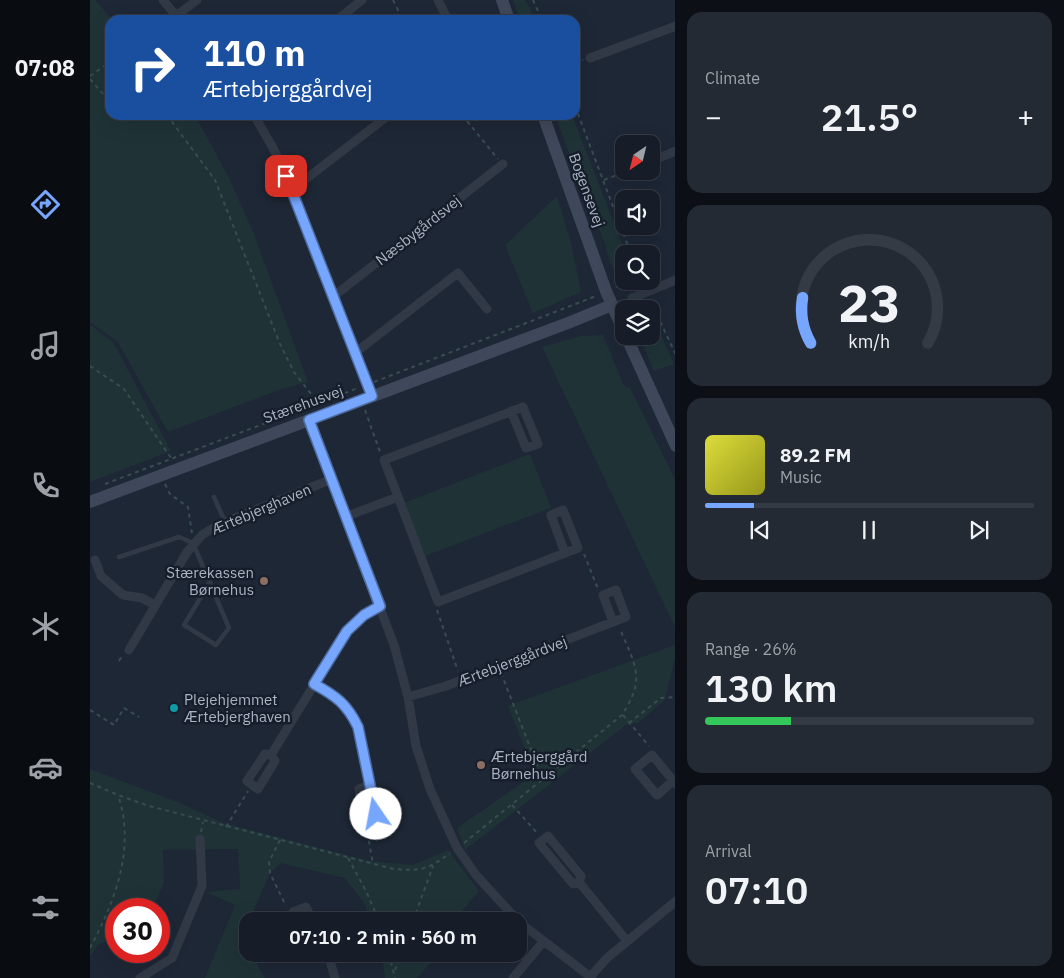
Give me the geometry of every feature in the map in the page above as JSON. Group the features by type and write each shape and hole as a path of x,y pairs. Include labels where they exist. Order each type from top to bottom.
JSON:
{"street":[{"path":"162,0 175,15"},
{"path":"177,15 197,0"},
{"path":"343,15 362,0"},
{"path":"438,0 446,15"},
{"path":"502,0 507,15"},
{"path":"590,58 675,26"},
{"path":"257,120 293,190 355,353 366,398"},
{"path":"293,190 383,120"},
{"name":"Bogensevej","path":"545,120 615,312"},
{"path":"660,157 675,151"},
{"name":"Næsbygårdsvej","path":"334,296 503,164"},
{"path":"355,353 458,273 487,309"},
{"path":"632,298 675,280"},
{"name":"Stærehusvej","path":"90,502 612,305"},
{"path":"630,345 675,446"},
{"path":"511,411 384,460 398,497 438,602 578,548 563,510 551,515 565,553"},
{"path":"309,420 394,645 408,697 416,746 430,789 457,848 476,875 519,922 591,977 607,958 675,901"},
{"name":"Ærtebjerghaven","path":"129,650 193,543 202,534 225,522 332,479"},
{"path":"346,516 398,497"},
{"path":"95,560 101,576 123,594 142,598 155,605"},
{"path":"616,590 626,617 614,622 603,595 616,590"},
{"path":"252,784 248,781 264,754 271,755 347,631 364,615 380,606"},
{"name":"Ærtebjerggårdvej","path":"408,697 461,681 614,622"},
{"path":"314,684 344,703 358,727 376,814 364,816"},
{"path":"652,755 674,783 657,795 635,769 652,755"},
{"path":"543,839 548,836 581,876 579,882 627,941"},
{"path":"140,978 172,958 202,886 200,839"},
{"path":"293,912 306,907 308,912"},
{"path":"513,978 543,942"},
{"path":"330,962 335,978"}],"lane":[{"path":"214,497 225,522"},
{"path":"119,557 179,537 193,543"},
{"name":"Ærtebjerghaven","path":"193,543 210,582 229,628 216,646 184,625 210,582"}],"path":[{"path":"393,0 400,15"},
{"path":"533,0 540,15"},
{"path":"90,76 105,66"},
{"path":"90,79 105,96"},
{"path":"580,119 628,245"},
{"path":"171,120 215,180 280,344 294,372 318,403"},
{"path":"466,120 503,164"},
{"path":"603,180 615,176"},
{"path":"646,291 675,355"},
{"path":"90,366 124,389 172,458"},
{"path":"366,398 384,460"},
{"path":"170,494 188,507 193,543"},
{"path":"578,548 584,553 598,588 603,595"},
{"path":"438,602 437,610 461,681"},
{"path":"90,782 149,806 348,858 406,870 433,866 544,780 622,715 632,696 636,681 635,668 619,626 614,622"},
{"path":"499,666 544,780"},
{"path":"629,723 661,698 675,697"},
{"path":"90,710 114,725 124,708 139,717"},
{"path":"622,715 650,748 652,755"},
{"path":"226,827 252,784"},
{"path":"90,948 109,907 124,858 126,829 123,809 118,795"},
{"path":"512,804 543,839"},
{"path":"364,816 373,864"},
{"path":"280,840 269,862 270,873 288,908 293,912"},
{"path":"348,858 375,912"},
{"path":"416,912 433,866"},
{"path":"392,962 395,978"},
{"path":"394,972 398,962"}],"green space":[{"path":"90,0 95,0 108,15 105,15 105,120 198,120 229,178 254,234 308,382 282,389 168,432 118,342 90,322"},
{"path":"513,0 524,0 533,15 518,15"},
{"path":"557,120 574,120 615,226 615,235 619,235 623,245 615,245 615,272"},
{"path":"557,196 571,243 581,292 533,313 505,245"},
{"path":"90,325 113,342 171,451 90,482"},
{"path":"660,332 674,364 654,371 643,345 660,345"},
{"path":"603,335 624,386 630,388 675,479 675,627 542,347 581,336"},
{"path":"530,454 551,508 425,556 404,503"},
{"path":"675,645 675,657 665,700 638,723 626,725 465,850 457,828 535,774 508,706"},
{"path":"90,769 180,803 223,823 370,861 413,865 448,850 479,891 461,912 368,912 364,903 345,878 281,863 270,873 253,912 239,912 239,962 256,962 265,978 205,978 235,905 206,892 240,889 238,849 163,850 164,883 157,898 105,898 105,942 99,944 90,957"},
{"path":"383,962 431,962 417,978 385,978"}],"place":[{"name":"Stærekassen Børnehus","path":"264,581"},
{"name":"Plejehjemmet Ærtebjerghaven","path":"174,708"},
{"name":"Ærtebjerggård Børnehus","path":"481,765"}],"route":[{"path":"286,176 300,207 372,396 309,420 380,606 356,621 347,631 314,684 344,703 352,714 358,727 376,814"}]}
